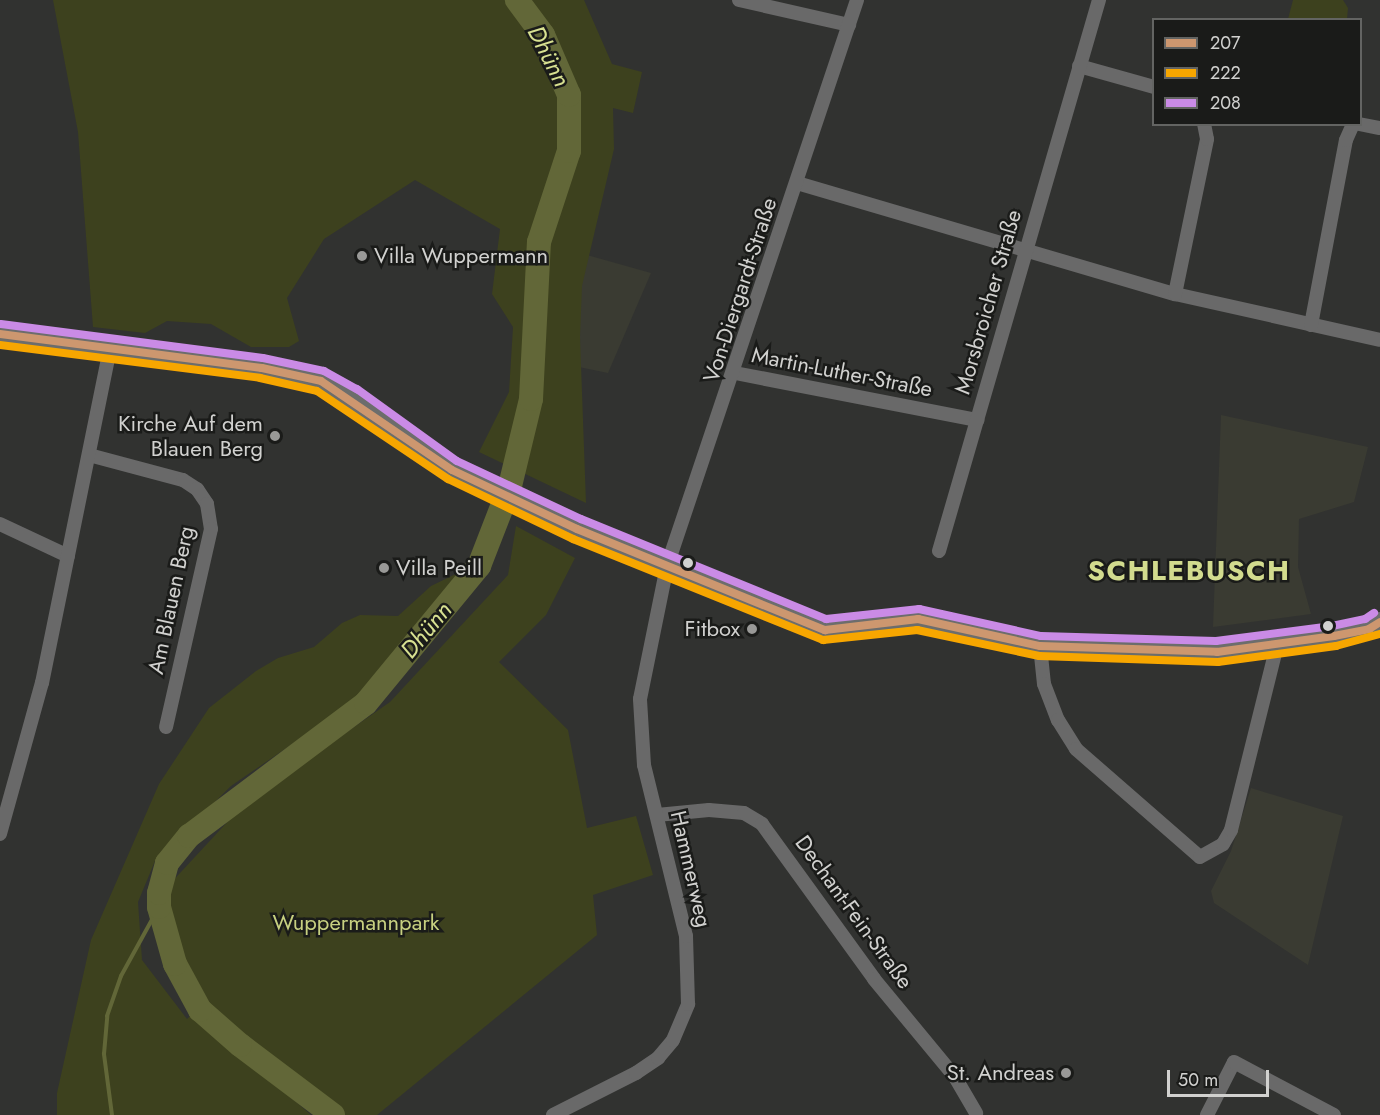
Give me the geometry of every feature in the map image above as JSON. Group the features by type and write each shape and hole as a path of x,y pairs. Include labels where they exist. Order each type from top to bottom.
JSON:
{"main road":[{"path":"0,319 0,334 262,368 321,381 351,398 452,470 577,529 791,620 838,631 921,619 1040,646 1217,652 1277,645 1376,628"}],"street":[{"path":"739,0 849,25"},
{"name":"Von-Diergardt-Straße","path":"667,566 735,373 857,0"},
{"name":"Morsbroicher Straße","path":"939,551 1024,249 1099,0"},
{"path":"1079,66 1152,86"},
{"path":"1362,125 1380,128"},
{"path":"1175,294 1207,139 1204,126"},
{"path":"1311,325 1346,140 1352,126"},
{"path":"797,183 1175,294 1380,340"},
{"path":"0,834 42,683 110,350"},
{"name":"Martin-Luther-Straße","path":"735,373 977,420"},
{"name":"Am Blauen Berg","path":"89,455 183,480 196,489 207,504 211,529 166,727"},
{"path":"0,524 68,556"},
{"name":"Hammerweg","path":"554,1115 651,1063 673,1040 682,1023 690,968 686,936 644,765 640,699 667,566"},
{"path":"1040,646 1044,684 1058,720 1076,749 1155,822 1200,857 1223,844 1231,830 1277,645"},
{"name":"Dechant-Fein-Straße","path":"657,815 710,810 744,813 762,824 874,979 955,1077 976,1113"},
{"path":"1207,1115 1234,1062 1334,1115"}],"shaded area":[{"path":"580,253 651,273 608,373 574,366"},
{"path":"1221,415 1368,447 1354,502 1299,519 1298,567 1311,614 1213,627"},
{"path":"1251,788 1343,816 1308,965 1214,903 1211,891 1231,851"}],"green space":[{"path":"53,0 584,0 612,64 642,72 633,113 613,108 614,149 582,286 580,337 586,503 479,452 509,392 513,327 492,294 500,229 415,180 324,239 287,298 299,341 289,347 251,347 211,324 167,321 145,333 93,327 78,132"},
{"path":"1293,0 1343,0 1348,8 1347,18 1288,18"},
{"name":"Wuppermannpark","path":"516,526 575,558 546,615 499,662 568,730 587,828 636,816 653,875 593,895 597,935 377,1115 333,1115 234,1037 176,975 167,887 245,803 390,702 508,575"},
{"path":"466,569 474,577 384,681 231,786 155,861 138,902 142,960 187,1019 194,1012 311,1115 57,1115 57,1093 91,940 159,784 209,708 256,671 278,658 314,647 342,623 360,615 398,616 431,586"}],"waterway":[{"name":"Dhünn","path":"333,1115 240,1045 200,1010 175,964 159,907 159,893 167,863 189,836 366,703 479,566 510,486 531,399 539,242 569,151 569,95 543,35 517,0"},
{"path":"112,1115 104,1054 107,1016 121,976 159,907"}],"transit line":[{"name":"208","path":"1,324 263,358 324,371 357,389 457,461 581,519 826,619 919,609 1041,636 1216,641 1332,626 1365,619 1374,613"},
{"name":"207","path":"0,334 262,368 321,381 452,470 577,529 825,630 918,619 1040,646 1217,652 1334,636 1369,629 1380,622"},
{"name":"222","path":"0,345 260,378 317,391 448,479 573,539 823,640 917,630 1039,656 1218,662 1336,646 1380,634"}],"place":[{"name":"Villa Wuppermann","path":"362,256"},
{"name":"Kirche Auf dem Blauen Berg","path":"275,436"},
{"name":"Villa Peill","path":"384,568"},
{"name":"Fitbox","path":"752,629"},
{"name":"St. Andreas","path":"1066,1073"}],"district":[{"name":"SCHLEBUSCH","path":"1189,571"}]}
